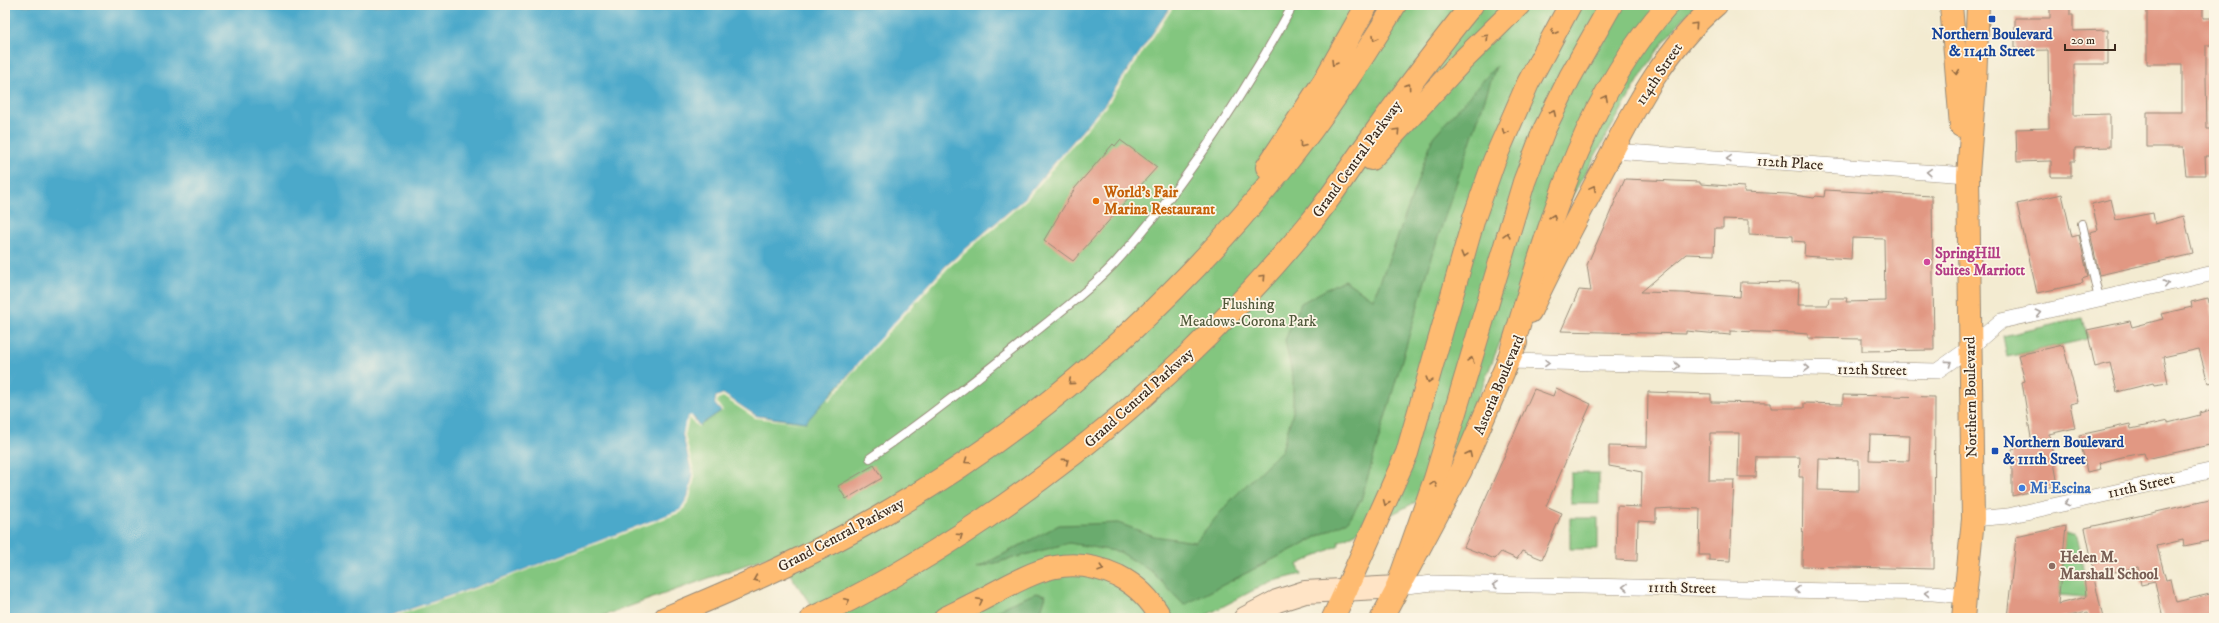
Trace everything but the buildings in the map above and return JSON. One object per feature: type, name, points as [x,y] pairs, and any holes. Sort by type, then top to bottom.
[{"type":"main road","name":"Grand Central Parkway","points":[[1100,357],[1181,275],[1239,205],[1304,112],[1367,5]]},
{"type":"main road","name":"Grand Central Parkway","points":[[665,618],[796,561],[897,506],[955,469],[1029,416],[1100,357],[1184,278],[1266,189],[1332,105],[1395,5]]},
{"type":"main road","name":"Grand Central Parkway","points":[[812,618],[876,586],[930,555],[1006,504],[1082,449],[1131,408],[1202,341],[1268,272],[1312,220],[1412,81],[1472,5]]},
{"type":"main road","points":[[1312,220],[1467,57],[1519,5]]},
{"type":"main road","points":[[1333,618],[1407,453],[1486,184],[1515,110],[1540,59],[1570,5]]},
{"type":"main road","points":[[1397,587],[1435,479],[1524,182],[1544,130],[1570,77],[1611,5]]},
{"type":"main road","points":[[1508,361],[1547,233],[1571,168],[1621,69],[1635,47],[1668,5]]},
{"type":"main road","name":"114th Street","points":[[1612,151],[1636,106],[1658,71],[1686,35],[1716,5]]},
{"type":"main road","name":"Northern Boulevard","points":[[1952,5],[1961,123],[1968,175]]},
{"type":"main road","name":"Northern Boulevard","points":[[1963,618],[1973,519],[1968,175],[1975,83],[1978,5]]},
{"type":"main road","name":"Astoria Boulevard","points":[[1382,618],[1397,587],[1461,470],[1508,361],[1554,261],[1612,151]]},
{"type":"main road","points":[[945,618],[1034,572],[1067,564],[1097,568],[1123,579],[1148,598],[1161,618]]},
{"type":"street","name":"112th Place","points":[[1612,151],[1968,175]]},
{"type":"street","name":"112th Street","points":[[1508,361],[1937,371],[1971,347],[2001,321],[2214,273]]},
{"type":"street","name":"111th Street","points":[[1973,519],[2008,516],[2214,470]]},
{"type":"street","name":"111th Street","points":[[1397,587],[1433,583],[1933,593],[1966,596]]},
{"type":"street","points":[[1254,616],[1285,598],[1305,592],[1397,587]]},
{"type":"lane","points":[[870,458],[929,417],[1080,296],[1114,264],[1180,182],[1240,97],[1293,5]]},
{"type":"lane","points":[[2082,224],[2099,299]]},
{"type":"green space","name":"Flushing Meadows-Corona Park","points":[[1092,5],[1695,5],[1664,41],[1641,76],[1528,273],[1441,489],[1338,542],[1339,545],[1297,565],[1302,574],[1269,582],[1201,618],[820,618],[776,554],[597,618],[5,618],[5,130]]},
{"type":"green space","points":[[1496,66],[1437,240],[1361,500],[1348,521],[1184,605],[1152,572],[1120,552],[1069,543],[977,568],[1059,525],[1118,523],[1154,536],[1195,542],[1231,500],[1282,450],[1293,412],[1293,379],[1285,340],[1301,303],[1344,280],[1373,299],[1397,239],[1433,137]]},
{"type":"green space","points":[[2083,318],[2088,339],[2007,357],[2003,336]]},
{"type":"green space","points":[[1571,473],[1599,473],[1599,504],[1571,504]]},
{"type":"green space","points":[[1570,518],[1598,518],[1598,549],[1570,549]]},
{"type":"green space","points":[[2065,534],[2075,534],[2091,595],[2084,597],[2059,595]]},
{"type":"green space","points":[[1036,593],[1046,595],[1041,611],[1031,618],[983,618],[1012,603]]},
{"type":"water","points":[[5,5],[1172,5],[1105,104],[1025,198],[946,266],[806,422],[756,416],[723,394],[716,397],[715,404],[721,411],[699,426],[694,418],[688,417],[683,435],[693,476],[688,497],[681,510],[495,581],[384,618],[5,618]]},
{"type":"pier","points":[[1172,5],[1174,6],[1107,105],[1027,199],[948,268],[874,348],[829,401],[828,400],[872,347],[946,266],[1025,198],[1105,104]]},
{"type":"pier","points":[[723,394],[756,416],[807,424],[755,418],[723,397],[718,399],[717,403],[723,411],[721,411],[715,404],[716,397]]},
{"type":"pier","points":[[691,415],[699,426],[698,427],[689,418],[685,435],[695,476],[690,498],[682,512],[496,582],[390,618],[384,618],[495,581],[680,510],[688,497],[693,476],[683,435],[685,423]]},
{"type":"place","name":"Northern Boulevard & 114th Street","points":[[1992,19]]},
{"type":"place","name":"World's Fair Marina Restaurant","points":[[1096,201]]},
{"type":"place","name":"SpringHill Suites Marriott","points":[[1927,262]]},
{"type":"place","name":"Northern Boulevard & 111th Street","points":[[1995,451]]},
{"type":"place","name":"Mi Escina","points":[[2022,488]]},
{"type":"place","name":"Helen M. Marshall School","points":[[2052,566]]}]
